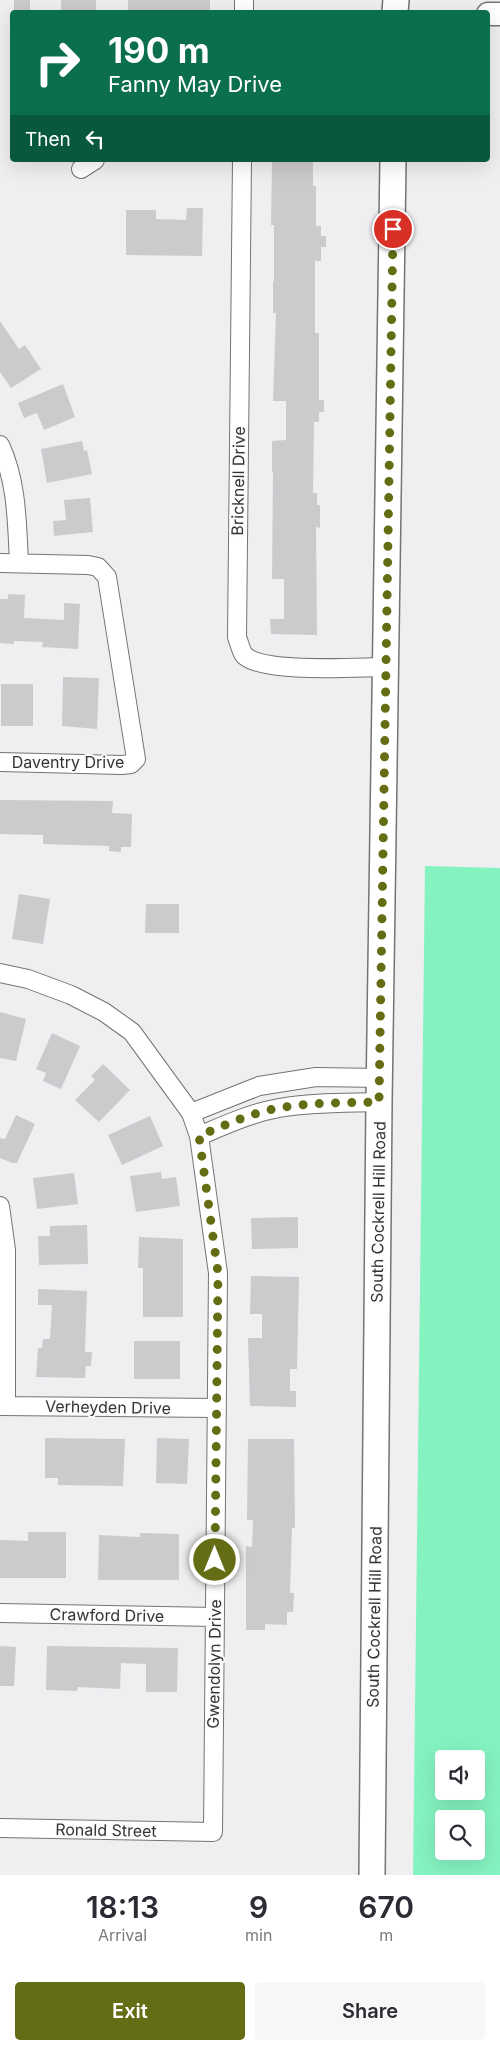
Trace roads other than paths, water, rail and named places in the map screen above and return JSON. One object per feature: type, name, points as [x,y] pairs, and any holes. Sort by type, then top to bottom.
[{"type":"main road","name":"South Cockrell Hill Road","points":[[372,1875],[380,1090],[393,162]]},
{"type":"street","name":"Bricknell Drive","points":[[242,162],[236,637],[244,655],[258,664],[282,667],[386,667]]},
{"type":"street","points":[[0,445],[8,461],[17,512],[19,563],[0,563]]},
{"type":"street","name":"Daventry Drive","points":[[0,762],[122,765],[130,764],[136,759],[107,577],[98,567],[88,565],[19,563]]},
{"type":"street","name":"Gwendolyn Drive","points":[[0,973],[28,979],[71,994],[104,1012],[132,1032],[191,1113],[199,1136],[218,1273],[213,1832]]},
{"type":"street","points":[[191,1113],[259,1086],[316,1077],[380,1090]]},
{"type":"street","points":[[199,1136],[238,1120],[279,1108],[318,1104],[380,1090]]},
{"type":"street","points":[[0,1206],[6,1250],[3,1406]]},
{"type":"street","name":"Verheyden Drive","points":[[3,1406],[216,1408]]},
{"type":"street","name":"Crawford Drive","points":[[0,1613],[215,1617]]},
{"type":"street","name":"Ronald Street","points":[[0,1828],[213,1832]]}]
